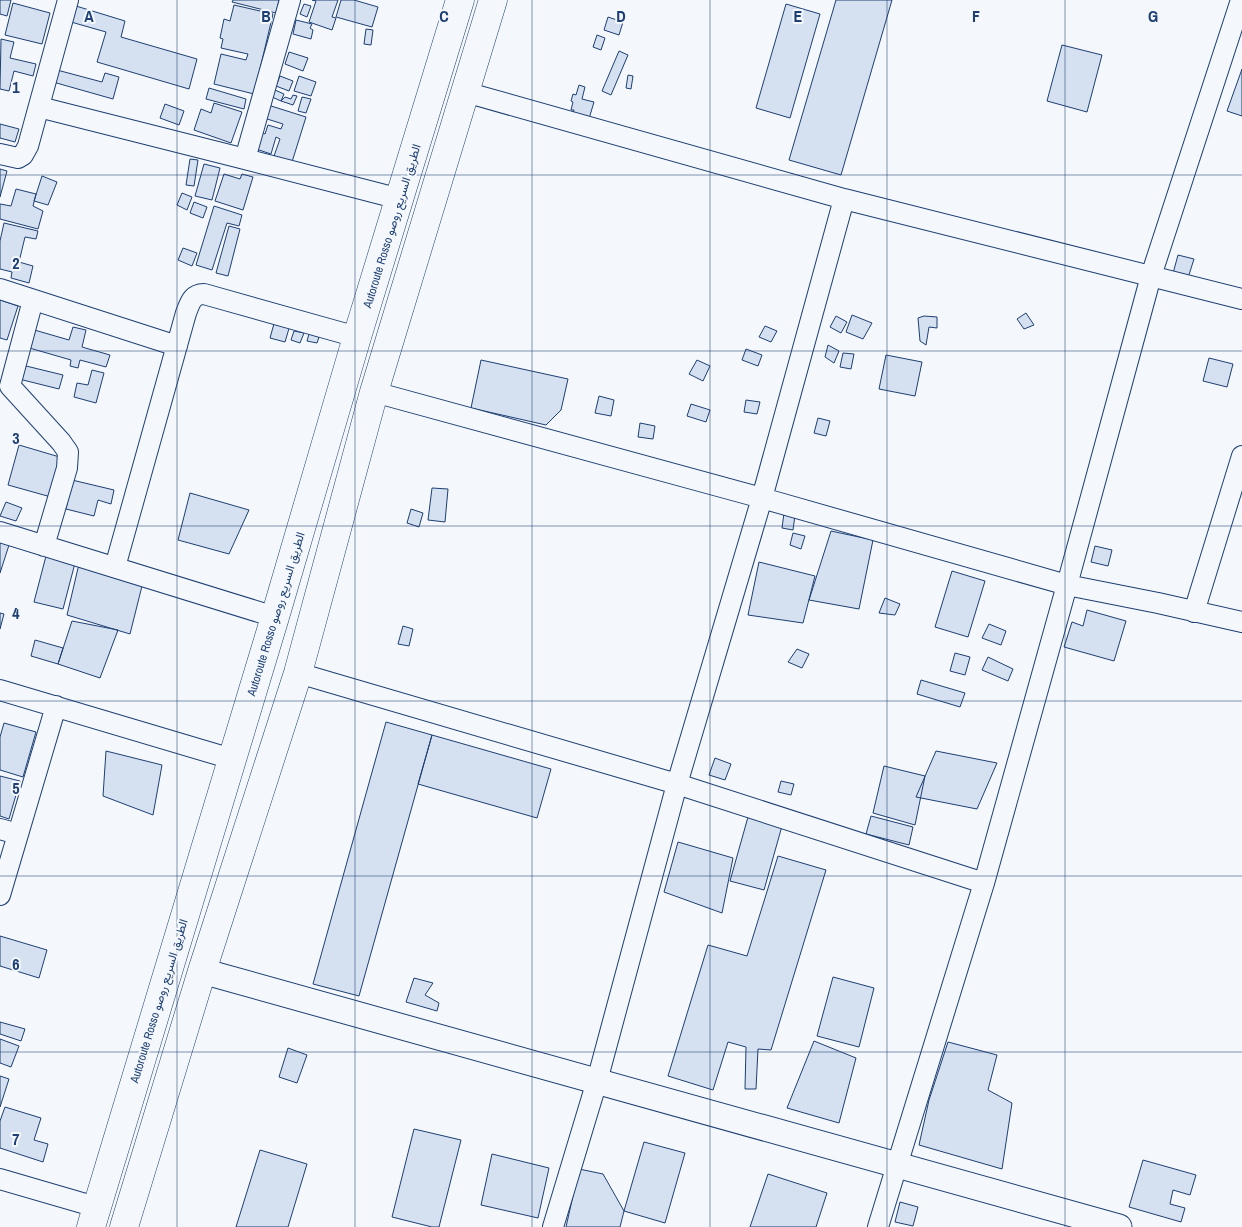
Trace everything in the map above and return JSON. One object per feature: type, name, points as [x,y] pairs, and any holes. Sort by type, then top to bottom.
[{"type":"highway","name":"Autoroute Rosso الطريق السريع روصو","points":[[93,1217],[460,0]]},
{"type":"highway","points":[[124,1227],[202,971],[298,673],[374,392],[493,0]]},
{"type":"street","points":[[0,154],[18,158],[23,155],[28,146],[68,0]]},
{"type":"street","points":[[245,159],[290,0]]},
{"type":"street","points":[[878,1227],[984,883],[1151,276],[1241,0]]},
{"type":"street","points":[[464,92],[844,199],[1242,299]]},
{"type":"street","points":[[39,107],[400,199]]},
{"type":"street","points":[[553,1227],[597,1081],[677,784],[762,498],[844,199]]},
{"type":"street","points":[[0,289],[177,346]]},
{"type":"street","points":[[115,567],[186,313],[193,298],[198,294],[204,294],[357,337]]},
{"type":"street","points":[[33,300],[10,386],[68,452],[67,468],[44,546]]},
{"type":"street","points":[[374,392],[762,498],[1067,585],[1242,622]]},
{"type":"street","points":[[1194,612],[1242,456]]},
{"type":"street","points":[[0,532],[275,617]]},
{"type":"street","points":[[298,673],[677,784],[984,883]]},
{"type":"street","points":[[0,690],[232,759]]},
{"type":"street","points":[[0,893],[9,832],[56,706]]},
{"type":"street","points":[[202,971],[1119,1227]]},
{"type":"street","points":[[0,1179],[93,1217]]},
{"type":"building","points":[[0,0],[11,0],[7,16],[0,14]]},
{"type":"building","points":[[233,0],[279,0],[276,13],[232,2]]},
{"type":"building","points":[[312,0],[338,0],[332,17],[336,18],[332,30],[309,22],[316,1]]},
{"type":"building","points":[[341,0],[354,0],[378,7],[372,27],[336,17]]},
{"type":"building","points":[[836,0],[892,0],[841,175],[789,160]]},
{"type":"building","points":[[13,3],[50,13],[42,44],[5,35]]},
{"type":"building","points":[[304,4],[311,6],[307,17],[300,14]]},
{"type":"building","points":[[786,4],[820,14],[790,118],[756,108]]},
{"type":"building","points":[[234,5],[273,14],[254,94],[214,84],[221,54],[246,60],[248,54],[221,48],[223,39],[220,38],[224,19],[230,21]]},
{"type":"building","points":[[76,6],[125,21],[121,37],[197,59],[189,89],[97,62],[106,32],[71,22]]},
{"type":"building","points":[[608,17],[623,22],[619,35],[604,30]]},
{"type":"building","points":[[296,20],[312,24],[310,28],[313,30],[311,39],[293,34]]},
{"type":"building","points":[[366,29],[373,30],[371,45],[364,44]]},
{"type":"building","points":[[597,35],[605,38],[601,50],[593,47]]},
{"type":"building","points":[[1,39],[14,42],[10,58],[36,64],[33,76],[14,71],[9,91],[0,89]]},
{"type":"building","points":[[1062,45],[1102,55],[1087,112],[1047,101]]},
{"type":"building","points":[[619,51],[628,55],[611,95],[602,91]]},
{"type":"building","points":[[289,52],[308,58],[303,71],[285,64]]},
{"type":"building","points":[[1242,69],[1242,116],[1227,111]]},
{"type":"building","points":[[57,70],[102,82],[105,73],[119,77],[113,99],[53,82]]},
{"type":"building","points":[[628,75],[633,76],[631,89],[626,88]]},
{"type":"building","points":[[280,76],[293,81],[289,91],[276,86]]},
{"type":"building","points":[[299,76],[316,82],[311,96],[294,91]]},
{"type":"building","points":[[579,85],[585,87],[582,99],[594,102],[588,122],[572,117],[574,110],[571,110],[573,102],[571,101],[573,94],[576,95]]},
{"type":"building","points":[[209,88],[246,99],[244,109],[206,99]]},
{"type":"building","points":[[275,90],[284,94],[281,101],[272,97]]},
{"type":"building","points":[[293,95],[297,96],[293,105],[281,101],[285,97],[291,99]]},
{"type":"building","points":[[302,97],[311,99],[306,113],[298,111]]},
{"type":"building","points":[[214,103],[242,112],[231,143],[194,130],[201,109],[211,113]]},
{"type":"building","points":[[165,104],[184,111],[179,125],[160,118]]},
{"type":"building","points":[[268,105],[306,117],[292,162],[274,156],[280,139],[276,137],[271,154],[256,149],[261,132],[265,134],[268,125],[281,129],[283,124],[264,118]]},
{"type":"building","points":[[0,124],[19,129],[15,142],[0,138]]},
{"type":"building","points":[[190,159],[198,160],[194,186],[186,185]]},
{"type":"building","points":[[204,164],[220,168],[212,200],[195,196]]},
{"type":"building","points":[[0,169],[7,171],[0,197]]},
{"type":"building","points":[[224,174],[240,179],[242,174],[253,177],[243,210],[215,201]]},
{"type":"building","points":[[42,176],[57,182],[48,205],[34,201]]},
{"type":"building","points":[[16,189],[36,194],[33,206],[43,211],[38,229],[0,219],[0,204],[11,206]]},
{"type":"building","points":[[182,193],[192,197],[187,210],[177,205]]},
{"type":"building","points":[[194,202],[207,207],[203,218],[190,213]]},
{"type":"building","points":[[214,206],[242,215],[239,226],[227,223],[212,270],[196,265]]},
{"type":"building","points":[[4,223],[38,231],[36,239],[25,237],[19,262],[33,266],[29,283],[11,278],[12,272],[0,269],[0,241]]},
{"type":"building","points":[[229,226],[240,229],[228,276],[216,273]]},
{"type":"building","points":[[183,248],[197,253],[192,266],[178,260]]},
{"type":"building","points":[[1178,255],[1194,259],[1187,281],[1172,277]]},
{"type":"building","points":[[0,300],[18,306],[7,340],[0,338]]},
{"type":"building","points":[[1026,313],[1034,325],[1024,329],[1017,319]]},
{"type":"building","points":[[852,315],[872,323],[863,339],[846,332]]},
{"type":"building","points":[[836,316],[847,322],[841,333],[830,327]]},
{"type":"building","points":[[924,316],[937,317],[937,328],[929,327],[926,345],[920,341],[918,318]]},
{"type":"building","points":[[275,320],[290,325],[285,342],[270,338]]},
{"type":"building","points":[[765,326],[777,331],[771,342],[759,337]]},
{"type":"building","points":[[73,327],[86,330],[82,347],[110,355],[106,367],[80,360],[78,368],[70,366],[71,360],[26,347],[31,329],[69,340]]},
{"type":"building","points":[[294,331],[304,333],[300,343],[291,340]]},
{"type":"building","points":[[309,334],[319,337],[317,343],[307,341]]},
{"type":"building","points":[[828,345],[839,351],[834,363],[825,357]]},
{"type":"building","points":[[746,349],[762,355],[758,366],[742,360]]},
{"type":"building","points":[[843,353],[854,354],[851,369],[840,367]]},
{"type":"building","points":[[886,355],[922,362],[915,396],[879,389]]},
{"type":"building","points":[[1209,358],[1233,364],[1227,387],[1203,381]]},
{"type":"building","points":[[481,360],[568,379],[561,410],[546,425],[471,408]]},
{"type":"building","points":[[697,360],[710,366],[703,381],[689,374]]},
{"type":"building","points":[[22,365],[63,375],[59,389],[19,379]]},
{"type":"building","points":[[92,370],[104,373],[96,403],[74,397],[77,383],[88,385]]},
{"type":"building","points":[[599,396],[614,400],[611,416],[595,413]]},
{"type":"building","points":[[746,400],[760,402],[757,414],[744,412]]},
{"type":"building","points":[[691,404],[710,410],[706,422],[687,416]]},
{"type":"building","points":[[818,418],[830,421],[826,436],[814,433]]},
{"type":"building","points":[[640,423],[655,426],[653,439],[638,437]]},
{"type":"building","points":[[19,445],[63,458],[51,497],[8,485]]},
{"type":"building","points":[[72,480],[114,490],[111,504],[98,500],[94,516],[66,509]]},
{"type":"building","points":[[432,488],[448,489],[445,522],[428,520]]},
{"type":"building","points":[[190,493],[249,510],[229,554],[178,540]]},
{"type":"building","points":[[6,502],[22,508],[16,521],[0,516]]},
{"type":"building","points":[[411,509],[423,513],[419,527],[407,523]]},
{"type":"building","points":[[784,513],[795,515],[793,530],[782,528]]},
{"type":"building","points":[[831,531],[873,540],[859,609],[809,600]]},
{"type":"building","points":[[793,533],[805,536],[801,549],[790,545]]},
{"type":"building","points":[[0,539],[10,542],[0,573]]},
{"type":"building","points":[[1095,546],[1112,550],[1108,566],[1091,562]]},
{"type":"building","points":[[46,556],[75,563],[63,609],[34,602]]},
{"type":"building","points":[[759,562],[815,576],[803,623],[748,615]]},
{"type":"building","points":[[79,564],[143,582],[130,634],[67,615]]},
{"type":"building","points":[[952,571],[985,581],[968,637],[935,627]]},
{"type":"building","points":[[885,598],[900,604],[895,615],[879,613]]},
{"type":"building","points":[[1087,610],[1126,621],[1114,661],[1064,647],[1072,622],[1083,626]]},
{"type":"building","points":[[0,613],[4,614],[0,629]]},
{"type":"building","points":[[72,621],[118,630],[100,678],[58,664]]},
{"type":"building","points":[[989,624],[1006,631],[1001,645],[982,638]]},
{"type":"building","points":[[403,626],[413,629],[409,646],[398,644]]},
{"type":"building","points":[[35,640],[63,648],[58,664],[31,656]]},
{"type":"building","points":[[797,649],[809,654],[802,668],[788,662]]},
{"type":"building","points":[[955,653],[970,657],[965,675],[950,671]]},
{"type":"building","points":[[988,657],[1013,669],[1008,681],[982,670]]},
{"type":"building","points":[[921,680],[965,693],[960,707],[917,694]]},
{"type":"building","points":[[386,722],[432,735],[359,996],[313,984]]},
{"type":"building","points":[[4,723],[36,732],[23,777],[0,770],[0,737]]},
{"type":"building","points":[[432,735],[551,769],[537,818],[418,784]]},
{"type":"building","points":[[106,751],[162,765],[153,815],[103,796]]},
{"type":"building","points":[[936,751],[997,763],[977,809],[916,797]]},
{"type":"building","points":[[715,758],[731,764],[725,780],[709,775]]},
{"type":"building","points":[[884,766],[925,776],[915,825],[873,813]]},
{"type":"building","points":[[0,776],[20,781],[9,819],[0,816]]},
{"type":"building","points":[[781,781],[794,784],[791,795],[778,792]]},
{"type":"building","points":[[871,816],[913,827],[909,845],[866,834]]},
{"type":"building","points":[[748,817],[782,826],[764,890],[730,881]]},
{"type":"building","points":[[678,842],[733,858],[722,913],[664,892]]},
{"type":"building","points":[[778,856],[826,870],[771,1050],[758,1049],[756,1089],[745,1089],[746,1047],[728,1042],[713,1090],[668,1076],[708,945],[747,956]]},
{"type":"building","points":[[0,936],[47,950],[39,978],[0,966]]},
{"type":"building","points":[[833,977],[874,988],[859,1047],[817,1036]]},
{"type":"building","points":[[414,978],[433,983],[425,995],[439,1003],[437,1011],[406,1002]]},
{"type":"building","points":[[0,1022],[25,1029],[21,1041],[0,1034]]},
{"type":"building","points":[[0,1039],[19,1046],[11,1067],[0,1063]]},
{"type":"building","points":[[814,1041],[856,1058],[839,1123],[787,1108]]},
{"type":"building","points":[[948,1042],[997,1055],[988,1090],[1012,1103],[1002,1169],[919,1145],[929,1100]]},
{"type":"building","points":[[288,1048],[307,1055],[297,1083],[279,1077]]},
{"type":"building","points":[[0,1076],[9,1079],[0,1107]]},
{"type":"building","points":[[5,1107],[41,1118],[34,1140],[48,1144],[43,1162],[0,1148],[0,1121]]},
{"type":"building","points":[[414,1129],[461,1140],[439,1227],[392,1217]]},
{"type":"building","points":[[644,1142],[685,1153],[665,1223],[624,1211]]},
{"type":"building","points":[[260,1150],[307,1164],[288,1227],[236,1227]]},
{"type":"building","points":[[492,1154],[549,1168],[538,1218],[481,1205]]},
{"type":"building","points":[[1143,1160],[1196,1175],[1190,1195],[1173,1190],[1170,1204],[1185,1208],[1181,1222],[1129,1207]]},
{"type":"building","points":[[579,1169],[603,1174],[624,1211],[620,1227],[566,1227]]},
{"type":"building","points":[[768,1174],[827,1193],[816,1227],[750,1227]]},
{"type":"building","points":[[900,1202],[918,1207],[913,1226],[895,1222]]}]
